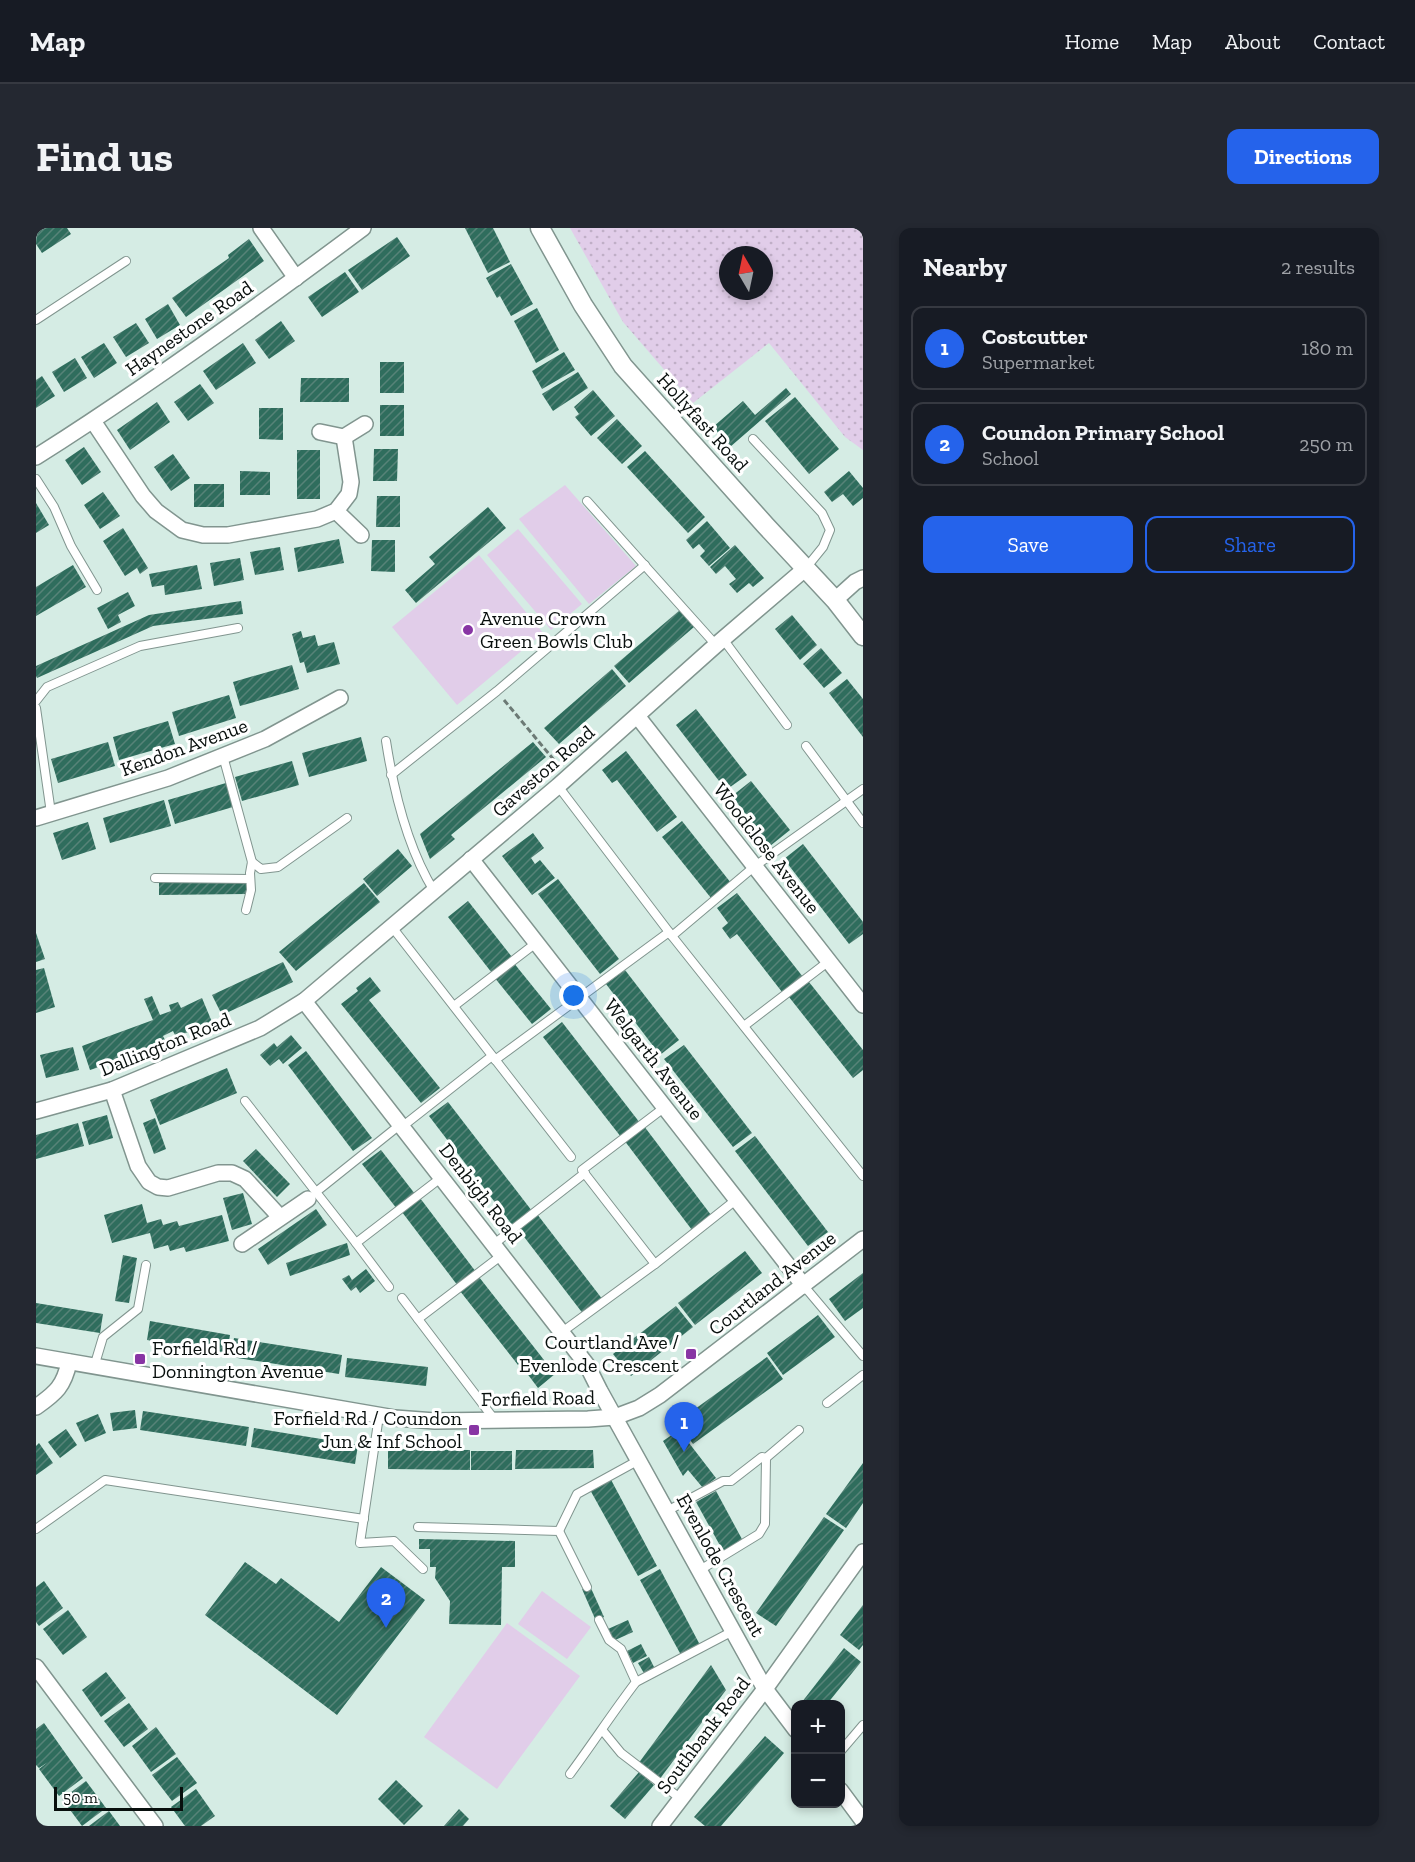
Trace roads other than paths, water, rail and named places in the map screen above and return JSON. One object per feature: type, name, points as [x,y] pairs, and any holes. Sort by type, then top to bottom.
[{"type":"street","points":[[261,228],[296,278]]},
{"type":"street","name":"Haynestone Road","points":[[36,458],[93,421],[363,228]]},
{"type":"street","name":"Hollyfast Road","points":[[540,228],[583,305],[623,366],[835,600],[863,636]]},
{"type":"street","points":[[93,421],[151,506],[173,525],[193,534],[228,535],[317,519],[336,511],[349,494],[351,482],[344,437]]},
{"type":"street","points":[[320,432],[344,437],[365,424]]},
{"type":"street","points":[[336,511],[361,536]]},
{"type":"street","name":"Gaveston Road","points":[[304,1001],[638,717],[719,642],[806,568]]},
{"type":"street","points":[[835,600],[863,578]]},
{"type":"street","name":"Kendon Avenue","points":[[36,818],[168,778],[265,739],[340,698]]},
{"type":"street","name":"Woodclose Avenue","points":[[638,717],[863,1005]]},
{"type":"street","name":"Welgarth Avenue","points":[[471,859],[804,1286]]},
{"type":"street","name":"Dallington Road","points":[[36,1111],[112,1089],[260,1028],[304,1001]]},
{"type":"street","name":"Denbigh Road","points":[[304,1001],[587,1365],[615,1417]]},
{"type":"street","points":[[112,1089],[138,1166],[149,1182],[168,1188],[218,1173],[232,1173],[245,1179],[280,1217]]},
{"type":"street","points":[[242,1244],[312,1196]]},
{"type":"street","name":"Courtland Avenue","points":[[615,1417],[639,1408],[660,1395],[863,1239]]},
{"type":"street","name":"Forfield Road","points":[[36,1356],[379,1416],[435,1421],[615,1417]]},
{"type":"street","points":[[36,1407],[55,1393],[66,1378],[69,1362]]},
{"type":"street","name":"Evenlode Crescent","points":[[615,1417],[765,1689],[791,1725]]},
{"type":"street","name":"Southbank Road","points":[[660,1826],[765,1689],[863,1552]]},
{"type":"street","points":[[36,1667],[155,1826]]},
{"type":"street","points":[[845,1798],[863,1821]]},
{"type":"lane","points":[[36,320],[126,261]]},
{"type":"lane","points":[[753,439],[822,513],[830,530],[823,547],[806,568]]},
{"type":"lane","points":[[36,479],[54,507],[71,546],[97,590]]},
{"type":"lane","points":[[587,501],[645,566],[719,642],[787,725]]},
{"type":"lane","points":[[391,775],[497,691],[645,566]]},
{"type":"lane","points":[[36,701],[47,687],[140,646],[238,628]]},
{"type":"lane","points":[[36,708],[51,813]]},
{"type":"lane","points":[[386,741],[391,775],[412,846],[423,874],[434,891]]},
{"type":"lane","points":[[806,746],[863,823]]},
{"type":"lane","points":[[223,756],[252,862],[251,890],[246,910]]},
{"type":"lane","points":[[563,781],[671,934],[863,1176]]},
{"type":"lane","points":[[312,1196],[402,1125],[579,997],[671,934],[755,866],[863,789]]},
{"type":"lane","points":[[252,862],[261,868],[278,867],[347,818]]},
{"type":"lane","points":[[155,878],[250,879]]},
{"type":"lane","points":[[392,927],[572,1157]]},
{"type":"lane","points":[[454,1006],[536,943]]},
{"type":"lane","points":[[744,1026],[828,961]]},
{"type":"lane","points":[[245,1101],[312,1196],[356,1243],[389,1287]]},
{"type":"lane","points":[[655,1264],[582,1170],[665,1107]]},
{"type":"lane","points":[[418,1319],[585,1173]]},
{"type":"lane","points":[[356,1243],[442,1177]]},
{"type":"lane","points":[[562,1332],[655,1264],[737,1199]]},
{"type":"lane","points":[[94,1366],[103,1337],[138,1309],[146,1265]]},
{"type":"lane","points":[[804,1286],[863,1356]]},
{"type":"lane","points":[[402,1298],[494,1420]]},
{"type":"lane","points":[[827,1403],[863,1375]]},
{"type":"lane","points":[[379,1416],[360,1543],[394,1541],[423,1569]]},
{"type":"lane","points":[[667,1511],[723,1481],[731,1481],[762,1457],[766,1458],[799,1430]]},
{"type":"lane","points":[[700,1570],[759,1534],[765,1524],[766,1458]]},
{"type":"lane","points":[[559,1531],[577,1494],[639,1460]]},
{"type":"lane","points":[[36,1529],[105,1480],[364,1519]]},
{"type":"lane","points":[[418,1527],[559,1531]]},
{"type":"lane","points":[[559,1531],[587,1587]]},
{"type":"lane","points":[[599,1620],[609,1640],[621,1649],[636,1682]]},
{"type":"lane","points":[[570,1774],[636,1682],[733,1631]]},
{"type":"lane","points":[[845,1746],[863,1725]]},
{"type":"lane","points":[[603,1731],[621,1754],[681,1799]]},
{"type":"place","name":"Avenue Crown Green Bowls Club","points":[[468,630]]},
{"type":"place","name":"Courtland Ave / Evenlode Crescent","points":[[691,1354]]},
{"type":"place","name":"Forfield Rd / Donnington Avenue","points":[[140,1359]]},
{"type":"place","name":"Forfield Rd / Coundon Jun & Inf School","points":[[474,1430]]},
{"type":"place","name":"Costcutter","points":[[684,1452]]},
{"type":"place","name":"Coundon Primary School","points":[[386,1628]]}]
